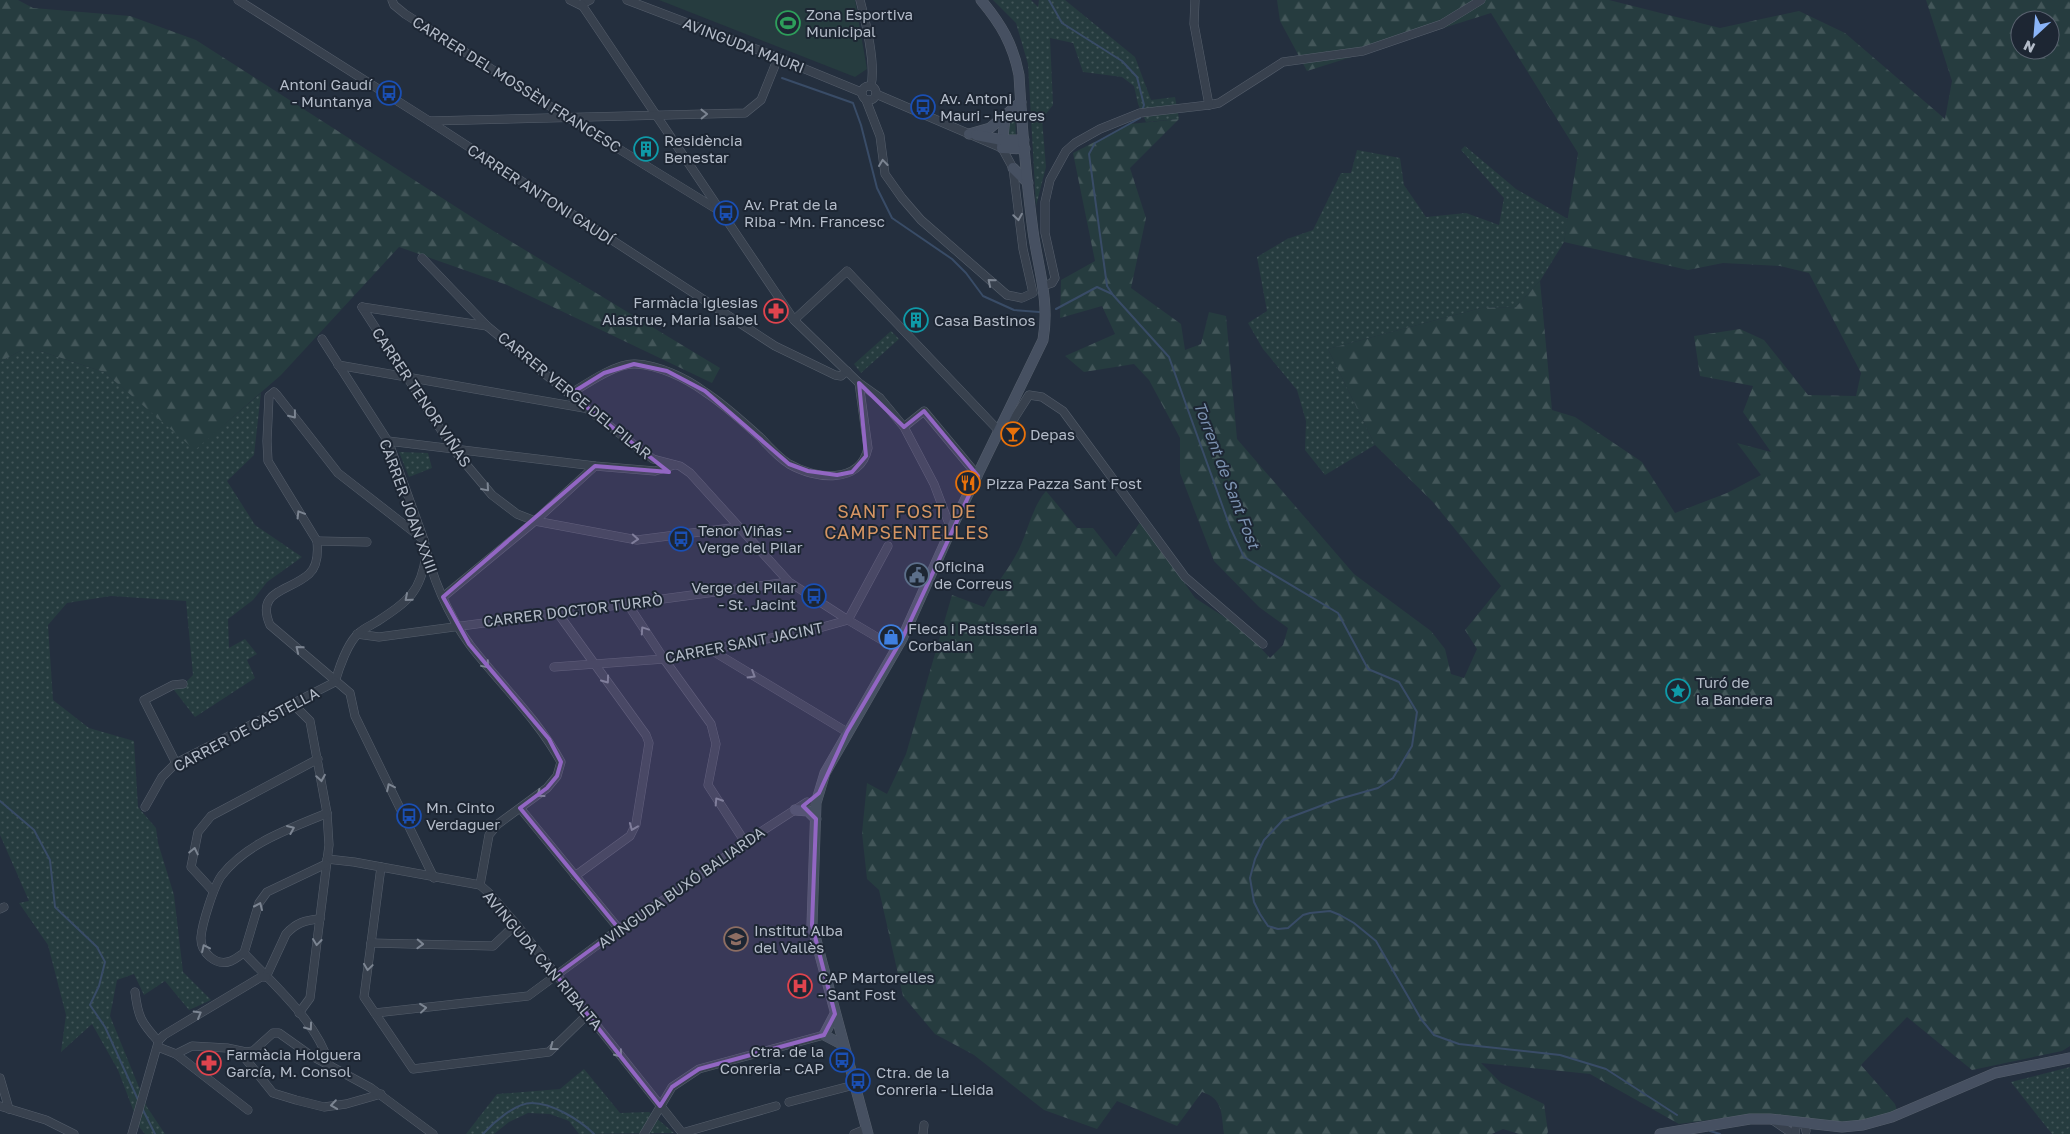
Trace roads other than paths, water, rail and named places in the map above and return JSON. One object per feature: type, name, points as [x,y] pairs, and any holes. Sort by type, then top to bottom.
[{"type":"street","name":"CARRER ANTONI GAUDÍ","points":[[238,0],[429,121],[775,346],[835,375],[840,376],[847,372]]},
{"type":"street","name":"CARRER DEL MOSSÈN FRANCESC","points":[[392,0],[398,9],[566,117],[722,212]]},
{"type":"street","points":[[570,0],[575,4],[582,5],[590,0]]},
{"type":"street","name":"AVINGUDA MAURI","points":[[627,0],[861,92]]},
{"type":"street","points":[[860,0],[872,68],[873,78],[871,86]]},
{"type":"street","points":[[854,1134],[868,1133],[812,925],[816,819],[819,793],[825,774],[847,732],[897,649],[954,524],[1043,340],[1047,321],[1033,232],[1019,75],[1007,36],[981,0]]},
{"type":"street","points":[[1195,0],[1194,24],[1209,105]]},
{"type":"street","points":[[1043,286],[1052,283],[1055,278],[1047,248],[1044,219],[1048,186],[1056,166],[1066,151],[1075,143],[1108,125],[1143,112],[1220,103],[1283,62],[1363,51],[1442,24],[1482,0]]},
{"type":"street","points":[[582,5],[794,320],[847,372],[888,407],[904,427],[934,484],[948,521],[954,524]]},
{"type":"street","points":[[429,121],[745,113],[761,100],[778,58]]},
{"type":"street","points":[[871,86],[864,87],[861,92],[862,97],[866,100],[880,136],[885,174],[902,198],[921,220],[1000,290],[1007,295],[1022,298],[1033,293],[1023,249],[1013,168],[1002,144],[1005,117]]},
{"type":"street","points":[[871,86],[875,89],[876,94],[969,134],[1002,144],[1024,145]]},
{"type":"street","points":[[866,100],[873,99],[876,94]]},
{"type":"street","points":[[969,134],[990,128],[1021,102]]},
{"type":"street","points":[[1013,168],[1028,183]]},
{"type":"street","name":"CARRER VERGE DEL PILAR","points":[[422,258],[488,326],[586,408],[652,459],[674,464],[690,473],[789,582],[897,649]]},
{"type":"street","points":[[794,320],[847,271],[1001,428],[1008,428],[1029,395],[1042,397],[1063,411],[1185,577],[1263,644]]},
{"type":"street","name":"CARRER TENOR VIÑAS","points":[[488,326],[362,307],[454,450],[492,494],[516,514],[535,521],[637,540],[739,526]]},
{"type":"street","name":"CARRER JOAN XXIII","points":[[322,339],[388,441],[443,597],[458,626],[469,644],[549,740],[561,762],[558,776],[547,788],[498,824],[489,835],[480,885]]},
{"type":"street","points":[[570,394],[604,373],[634,364],[667,371],[705,392],[789,464],[808,471],[837,475],[852,472],[858,467],[866,456],[868,448],[860,383]]},
{"type":"street","points":[[338,365],[586,408]]},
{"type":"street","points":[[424,540],[338,472],[274,392],[269,396],[266,441],[268,461],[317,541],[318,554],[310,573],[270,598],[266,605],[265,614],[270,626],[350,693],[356,716],[434,878]]},
{"type":"street","points":[[904,427],[924,411],[978,476]]},
{"type":"street","points":[[388,441],[595,466],[655,471],[674,464]]},
{"type":"street","points":[[443,597],[535,521],[595,466]]},
{"type":"street","points":[[317,541],[367,542]]},
{"type":"street","points":[[848,620],[888,546]]},
{"type":"street","points":[[335,682],[340,665],[357,634],[413,594],[424,575],[427,554]]},
{"type":"street","name":"CARRER DOCTOR TURRÒ","points":[[357,634],[379,637],[789,582]]},
{"type":"street","points":[[627,603],[664,659],[711,724],[716,744],[708,785],[745,842]]},
{"type":"street","points":[[557,612],[646,735],[649,743],[636,824],[630,836],[575,876]]},
{"type":"street","name":"CARRER SANT JACINT","points":[[554,667],[664,659],[812,630],[848,620]]},
{"type":"street","points":[[710,650],[847,732]]},
{"type":"street","name":"CARRER DE CASTELLA","points":[[145,807],[162,777],[176,763],[335,682]]},
{"type":"street","points":[[176,763],[144,700],[173,684],[183,684]]},
{"type":"street","points":[[292,703],[310,721],[327,814],[329,845],[310,998],[299,1013]]},
{"type":"street","points":[[213,891],[191,867],[198,832],[211,816],[318,759]]},
{"type":"street","points":[[807,802],[819,793]]},
{"type":"street","name":"AVINGUDA BUXÓ BALIARDA","points":[[375,1013],[528,996],[619,929],[688,884],[745,842],[807,802]]},
{"type":"street","points":[[520,808],[619,929]]},
{"type":"street","points":[[795,810],[808,811],[816,819]]},
{"type":"street","points":[[327,814],[268,838],[241,855],[221,876],[213,891],[201,938],[206,953],[213,960],[224,963],[232,961],[244,953],[259,903],[267,892],[327,862]]},
{"type":"street","name":"AVINGUDA CAN RIBALTA","points":[[327,862],[381,867],[480,885],[489,892],[516,924],[682,1134]]},
{"type":"street","points":[[381,867],[364,997],[413,1069],[549,1052],[588,1014]]},
{"type":"street","points":[[266,976],[286,934],[291,928],[297,923],[320,919]]},
{"type":"street","points":[[371,943],[494,946],[516,924]]},
{"type":"street","points":[[244,953],[299,1013],[325,1048],[330,1064]]},
{"type":"street","points":[[132,1134],[158,1044],[164,1034],[261,977],[266,976]]},
{"type":"street","points":[[135,992],[137,1013],[158,1044],[176,1054],[248,1110]]},
{"type":"street","points":[[824,1035],[835,1014]]},
{"type":"street","points":[[176,1054],[192,1046],[226,1048],[240,1052],[253,1051],[273,1033],[279,1033],[310,1055],[330,1064],[381,1094],[433,1134]]},
{"type":"street","points":[[644,1134],[672,1086],[699,1069],[824,1035],[843,1045]]},
{"type":"street","points":[[240,1052],[272,1093],[324,1107],[346,1104],[381,1094]]},
{"type":"street","points":[[1660,1134],[1750,1119],[1770,1119],[1804,1129],[1815,1124],[1852,1127],[1875,1123],[1988,1076],[2070,1058]]},
{"type":"street","points":[[0,1078],[9,1109]]},
{"type":"street","points":[[790,1102],[854,1085]]},
{"type":"street","points":[[0,1106],[46,1120],[74,1134]]},
{"type":"street","points":[[682,1134],[776,1106]]},
{"type":"street","points":[[1770,1119],[1794,1134],[1796,1126],[1804,1129]]},
{"type":"street","points":[[922,1134],[924,1125]]},
{"type":"waterway","name":"Torrent de Sant Fost","points":[[1049,0],[1062,23],[1122,61],[1137,77],[1144,105],[1142,111]]},
{"type":"waterway","points":[[782,78],[853,103],[861,125],[877,188],[892,218],[952,259],[966,273],[983,296],[1014,310],[1039,312]]},
{"type":"waterway","name":"Torrent de Sant Fost","points":[[1140,116],[1140,118],[1095,143],[1089,154],[1107,286],[1169,357],[1230,527],[1244,557],[1338,613],[1368,669],[1399,682],[1417,712],[1412,746],[1393,778],[1378,788],[1339,799],[1283,820],[1264,840],[1255,859],[1250,878],[1254,902],[1260,914],[1268,926],[1278,929],[1288,928],[1303,915],[1310,913],[1330,911],[1340,915],[1354,923],[1376,941],[1421,1019],[1434,1035],[1459,1044],[1560,1055],[1606,1069],[1677,1115]]},
{"type":"waterway","points":[[1056,309],[1097,287],[1112,294]]},
{"type":"waterway","points":[[0,801],[34,830],[50,860],[55,907],[97,947],[105,962],[99,986],[90,1005],[105,1027],[139,1102]]},
{"type":"waterway","points":[[483,1134],[498,1119],[512,1110],[532,1103],[557,1109],[581,1123],[594,1134]]},
{"type":"waterway","points":[[142,1108],[155,1134]]},
{"type":"waterway","name":"Torrent de Sant Fost","points":[[1710,1131],[1720,1134]]},
{"type":"place","name":"Zona Esportiva Municipal","points":[[788,23]]},
{"type":"place","name":"Antoni Gaudí - Muntanya","points":[[389,93]]},
{"type":"place","name":"Av. Antoni Mauri - Heures","points":[[923,107]]},
{"type":"place","name":"Residència Benestar","points":[[646,149]]},
{"type":"place","name":"Av. Prat de la Riba - Mn. Francesc","points":[[726,213]]},
{"type":"place","name":"Farmàcia Iglesias Alastrue, Maria Isabel","points":[[776,311]]},
{"type":"place","name":"Casa Bastinos","points":[[916,320]]},
{"type":"place","name":"Depas","points":[[1013,434]]},
{"type":"place","name":"Pizza Pazza Sant Fost","points":[[968,483]]},
{"type":"place","name":"Tenor Viñas - Verge del Pilar","points":[[681,539]]},
{"type":"place","name":"Oficina de Correus","points":[[917,575]]},
{"type":"place","name":"Verge del Pilar - St. Jacint","points":[[814,596]]},
{"type":"place","name":"Fleca i Pastisseria Corbalan","points":[[891,637]]},
{"type":"place","name":"Turó de la Bandera","points":[[1678,691]]},
{"type":"place","name":"Mn. Cinto Verdaguer","points":[[409,816]]},
{"type":"place","name":"Institut Alba del Vallès","points":[[736,939]]},
{"type":"place","name":"CAP Martorelles - Sant Fost","points":[[800,986]]},
{"type":"place","name":"Ctra. de la Conreria - CAP","points":[[842,1060]]},
{"type":"place","name":"Farmàcia Holguera García, M. Consol","points":[[209,1063]]},
{"type":"place","name":"Ctra. de la Conreria - Lleida","points":[[858,1081]]},
{"type":"district","name":"SANT FOST DE CAMPSENTELLES","points":[[907,521]]}]
